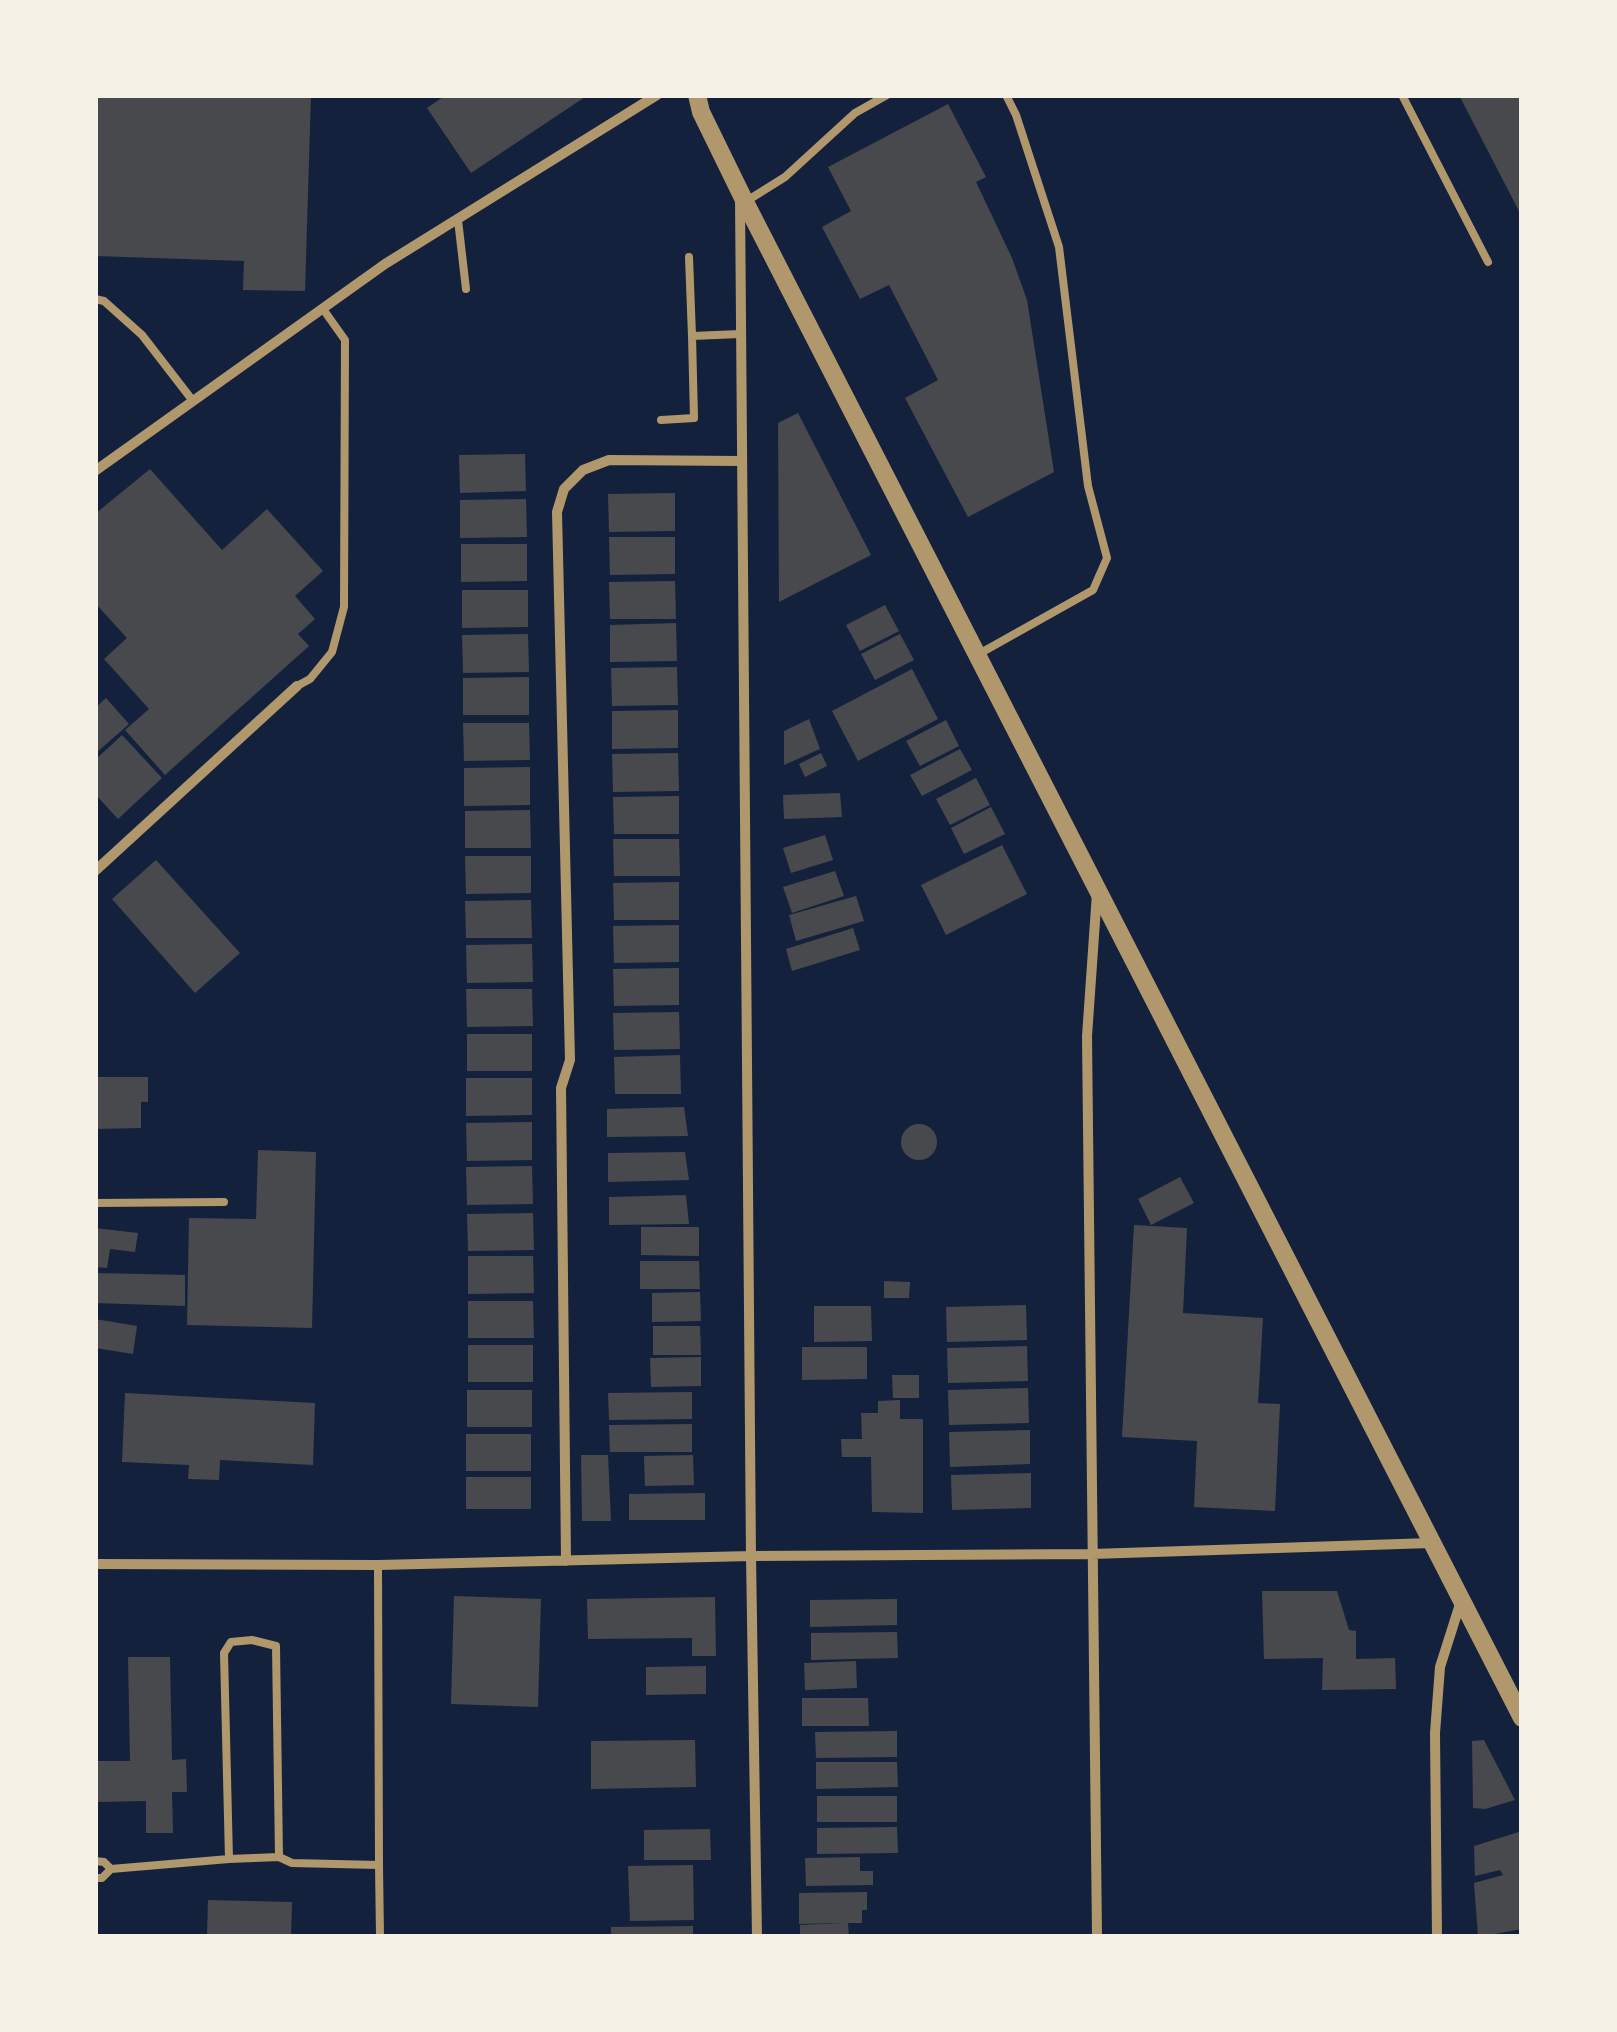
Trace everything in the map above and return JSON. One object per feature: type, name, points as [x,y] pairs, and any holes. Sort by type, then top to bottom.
[{"type":"street","points":[[95,471],[385,264],[657,95]]},
{"type":"street","points":[[698,95],[701,112],[742,197],[1522,1718]]},
{"type":"street","points":[[742,197],[740,334],[757,1937]]},
{"type":"street","points":[[566,1561],[561,1088],[570,1060],[557,512],[564,489],[574,479],[584,470],[609,460],[742,460]]},
{"type":"street","points":[[95,870],[297,686]]},
{"type":"street","points":[[1097,890],[1087,1036],[1098,1937]]},
{"type":"street","points":[[95,1564],[378,1565],[751,1556],[1092,1554],[1431,1543]]},
{"type":"street","points":[[1437,1937],[1435,1733],[1440,1667],[1462,1600]]},
{"type":"lane","points":[[742,197],[785,177],[855,114],[887,95]]},
{"type":"lane","points":[[978,656],[1094,590],[1108,558],[1088,486],[1059,247],[1016,114],[1006,95]]},
{"type":"lane","points":[[1402,95],[1488,262]]},
{"type":"lane","points":[[458,220],[466,289]]},
{"type":"lane","points":[[661,420],[694,418],[690,257]]},
{"type":"lane","points":[[95,299],[104,301],[142,335],[194,401]]},
{"type":"lane","points":[[297,686],[310,679],[332,652],[344,607],[345,340],[323,309]]},
{"type":"lane","points":[[692,336],[740,334]]},
{"type":"lane","points":[[95,1203],[224,1202]]},
{"type":"lane","points":[[378,1565],[380,1937]]},
{"type":"lane","points":[[229,1859],[224,1653],[231,1642],[252,1640],[276,1646],[279,1857]]},
{"type":"lane","points":[[95,1878],[102,1878],[111,1869],[229,1859],[279,1857],[292,1863],[380,1864]]},
{"type":"lane","points":[[95,1861],[104,1862],[111,1869]]},
{"type":"building","points":[[95,95],[311,95],[305,291],[243,290],[244,261],[95,256]]},
{"type":"building","points":[[446,95],[588,95],[471,173],[427,108]]},
{"type":"building","points":[[1459,95],[1522,95],[1522,217]]},
{"type":"building","points":[[948,104],[986,177],[976,182],[1027,300],[1054,472],[968,517],[905,398],[938,380],[889,285],[860,299],[822,227],[851,211],[828,167]]},
{"type":"building","points":[[798,413],[871,555],[779,602],[778,423]]},
{"type":"building","points":[[525,454],[526,491],[460,493],[459,455]]},
{"type":"building","points":[[150,469],[222,550],[267,509],[323,571],[295,596],[315,619],[298,634],[309,646],[165,775],[125,730],[149,709],[104,659],[127,638],[95,603],[95,514]]},
{"type":"building","points":[[675,493],[675,531],[609,532],[608,494]]},
{"type":"building","points":[[526,499],[527,537],[460,538],[460,500]]},
{"type":"building","points":[[609,537],[675,537],[675,574],[610,575]]},
{"type":"building","points":[[461,544],[527,544],[527,581],[461,582]]},
{"type":"building","points":[[675,581],[676,619],[610,619],[609,582]]},
{"type":"building","points":[[462,590],[528,590],[528,627],[462,628]]},
{"type":"building","points":[[885,605],[899,631],[860,651],[846,625]]},
{"type":"building","points":[[676,623],[677,661],[610,662],[610,625]]},
{"type":"building","points":[[528,634],[529,672],[463,673],[462,635]]},
{"type":"building","points":[[900,634],[914,660],[875,680],[861,654]]},
{"type":"building","points":[[677,667],[678,705],[612,706],[611,668]]},
{"type":"building","points":[[912,669],[938,719],[858,761],[832,711]]},
{"type":"building","points":[[529,677],[529,715],[463,715],[463,678]]},
{"type":"building","points":[[106,698],[129,724],[95,754],[95,708]]},
{"type":"building","points":[[678,710],[678,748],[612,749],[612,711]]},
{"type":"building","points":[[809,719],[820,749],[784,765],[784,731]]},
{"type":"building","points":[[946,720],[959,746],[920,766],[906,741]]},
{"type":"building","points":[[463,723],[529,723],[530,760],[464,761]]},
{"type":"building","points":[[122,735],[162,778],[118,819],[95,794],[95,760]]},
{"type":"building","points":[[960,749],[972,770],[922,796],[910,775]]},
{"type":"building","points":[[678,753],[679,791],[613,792],[612,754]]},
{"type":"building","points":[[821,753],[827,766],[805,777],[799,764]]},
{"type":"building","points":[[530,767],[530,805],[464,806],[464,768]]},
{"type":"building","points":[[976,778],[990,805],[950,825],[936,799]]},
{"type":"building","points":[[840,793],[842,817],[784,819],[783,795]]},
{"type":"building","points":[[679,796],[679,834],[614,834],[613,797]]},
{"type":"building","points":[[991,807],[1005,834],[964,854],[951,828]]},
{"type":"building","points":[[530,810],[531,848],[465,848],[465,811]]},
{"type":"building","points":[[825,835],[833,860],[791,873],[783,848]]},
{"type":"building","points":[[613,839],[679,839],[680,876],[614,876]]},
{"type":"building","points":[[1002,845],[1027,894],[946,935],[921,885]]},
{"type":"building","points":[[465,856],[531,856],[531,893],[466,894]]},
{"type":"building","points":[[156,860],[240,953],[195,993],[112,899]]},
{"type":"building","points":[[835,871],[844,896],[792,913],[783,887]]},
{"type":"building","points":[[679,882],[679,920],[614,920],[613,883]]},
{"type":"building","points":[[856,896],[864,921],[796,941],[789,915]]},
{"type":"building","points":[[531,900],[532,938],[466,938],[465,901]]},
{"type":"building","points":[[679,925],[679,962],[614,963],[613,926]]},
{"type":"building","points":[[853,928],[860,950],[792,971],[786,949]]},
{"type":"building","points":[[532,944],[533,982],[467,983],[466,945]]},
{"type":"building","points":[[679,968],[679,1005],[614,1006],[613,969]]},
{"type":"building","points":[[466,989],[532,989],[533,1026],[467,1027]]},
{"type":"building","points":[[679,1012],[680,1049],[614,1050],[613,1013]]},
{"type":"building","points":[[467,1034],[532,1034],[532,1071],[467,1071]]},
{"type":"building","points":[[680,1055],[681,1094],[615,1094],[614,1057]]},
{"type":"building","points":[[95,1077],[148,1077],[148,1102],[141,1102],[141,1128],[95,1129]]},
{"type":"building","points":[[466,1078],[532,1078],[532,1115],[466,1116]]},
{"type":"building","points":[[684,1107],[688,1136],[607,1137],[607,1109]]},
{"type":"building","points":[[532,1122],[532,1160],[467,1161],[466,1123]]},
{"type":"building","points":[[919,1124],[932,1129],[937,1142],[932,1155],[919,1160],[906,1155],[901,1142],[906,1129]]},
{"type":"building","points":[[258,1150],[316,1152],[312,1328],[187,1325],[189,1218],[256,1219]]},
{"type":"building","points":[[685,1152],[689,1180],[608,1182],[608,1153]]},
{"type":"building","points":[[532,1166],[533,1204],[467,1205],[466,1167]]},
{"type":"building","points":[[1180,1177],[1194,1203],[1151,1225],[1138,1199]]},
{"type":"building","points":[[686,1195],[689,1224],[609,1225],[609,1197]]},
{"type":"building","points":[[533,1213],[534,1250],[468,1251],[467,1214]]},
{"type":"building","points":[[1134,1225],[1187,1228],[1183,1313],[1263,1318],[1258,1403],[1280,1404],[1275,1511],[1194,1507],[1197,1441],[1122,1437]]},
{"type":"building","points":[[641,1227],[699,1227],[699,1256],[641,1255]]},
{"type":"building","points":[[95,1228],[138,1233],[135,1252],[110,1249],[107,1268],[95,1267]]},
{"type":"building","points":[[468,1256],[533,1256],[534,1293],[468,1294]]},
{"type":"building","points":[[640,1261],[699,1261],[700,1289],[640,1289]]},
{"type":"building","points":[[95,1273],[185,1275],[185,1306],[95,1303]]},
{"type":"building","points":[[884,1281],[910,1282],[909,1298],[884,1298]]},
{"type":"building","points":[[700,1292],[701,1321],[652,1322],[652,1293]]},
{"type":"building","points":[[468,1301],[533,1301],[534,1338],[468,1338]]},
{"type":"building","points":[[1026,1305],[1027,1340],[947,1342],[946,1307]]},
{"type":"building","points":[[814,1306],[871,1306],[872,1341],[814,1342]]},
{"type":"building","points":[[95,1319],[137,1326],[133,1354],[95,1348]]},
{"type":"building","points":[[653,1326],[700,1326],[701,1355],[653,1355]]},
{"type":"building","points":[[468,1345],[533,1345],[533,1382],[468,1382]]},
{"type":"building","points":[[1027,1346],[1028,1381],[948,1383],[947,1348]]},
{"type":"building","points":[[802,1347],[867,1347],[867,1379],[802,1380]]},
{"type":"building","points":[[701,1357],[701,1386],[651,1387],[650,1358]]},
{"type":"building","points":[[892,1375],[919,1375],[919,1398],[893,1398]]},
{"type":"building","points":[[1028,1388],[1029,1423],[949,1425],[948,1390]]},
{"type":"building","points":[[467,1390],[532,1390],[532,1427],[467,1427]]},
{"type":"building","points":[[692,1392],[692,1419],[609,1420],[608,1393]]},
{"type":"building","points":[[125,1393],[315,1403],[313,1465],[220,1460],[219,1480],[188,1479],[189,1465],[122,1462]]},
{"type":"building","points":[[900,1400],[900,1419],[923,1419],[923,1513],[872,1512],[871,1457],[842,1457],[841,1439],[862,1439],[861,1413],[878,1413],[878,1401]]},
{"type":"building","points":[[692,1424],[692,1452],[610,1452],[609,1425]]},
{"type":"building","points":[[1030,1430],[1030,1464],[950,1467],[949,1432]]},
{"type":"building","points":[[466,1434],[531,1434],[531,1471],[466,1471]]},
{"type":"building","points":[[581,1455],[608,1455],[611,1521],[582,1521]]},
{"type":"building","points":[[693,1455],[694,1485],[645,1486],[644,1456]]},
{"type":"building","points":[[1031,1473],[1031,1508],[952,1510],[951,1475]]},
{"type":"building","points":[[466,1477],[531,1477],[531,1509],[466,1509]]},
{"type":"building","points":[[705,1493],[705,1520],[629,1520],[629,1494]]},
{"type":"building","points":[[1262,1591],[1337,1591],[1349,1630],[1356,1631],[1356,1659],[1395,1658],[1396,1689],[1322,1690],[1323,1658],[1264,1659]]},
{"type":"building","points":[[454,1596],[541,1599],[538,1707],[451,1704]]},
{"type":"building","points":[[715,1597],[716,1656],[692,1656],[692,1638],[588,1639],[587,1599]]},
{"type":"building","points":[[897,1599],[897,1625],[810,1627],[810,1600]]},
{"type":"building","points":[[897,1632],[898,1658],[811,1660],[811,1633]]},
{"type":"building","points":[[128,1657],[170,1657],[172,1760],[186,1759],[187,1792],[172,1792],[173,1833],[146,1833],[146,1801],[95,1802],[95,1761],[130,1761]]},
{"type":"building","points":[[856,1661],[857,1688],[805,1690],[804,1663]]},
{"type":"building","points":[[706,1666],[706,1694],[646,1695],[646,1667]]},
{"type":"building","points":[[802,1698],[868,1698],[869,1726],[802,1726]]},
{"type":"building","points":[[897,1731],[897,1757],[816,1758],[815,1732]]},
{"type":"building","points":[[695,1740],[696,1787],[591,1789],[591,1741]]},
{"type":"building","points":[[1484,1740],[1515,1800],[1485,1809],[1473,1808],[1472,1741]]},
{"type":"building","points":[[816,1762],[897,1762],[898,1787],[816,1789]]},
{"type":"building","points":[[817,1796],[897,1796],[897,1822],[817,1822]]},
{"type":"building","points":[[897,1827],[898,1853],[817,1854],[817,1828]]},
{"type":"building","points":[[710,1829],[711,1860],[644,1860],[644,1830]]},
{"type":"building","points":[[1522,1831],[1522,1929],[1478,1937],[1474,1883],[1503,1875],[1500,1870],[1475,1876],[1474,1846]]},
{"type":"building","points":[[860,1857],[860,1871],[873,1871],[873,1885],[806,1886],[805,1858]]},
{"type":"building","points":[[693,1865],[694,1920],[630,1921],[628,1866]]},
{"type":"building","points":[[867,1892],[862,1923],[848,1923],[849,1937],[800,1937],[800,1925],[842,1923],[799,1924],[799,1893]]},
{"type":"building","points":[[208,1900],[292,1902],[291,1937],[207,1937]]},
{"type":"building","points":[[693,1926],[693,1937],[611,1937],[611,1927]]}]
